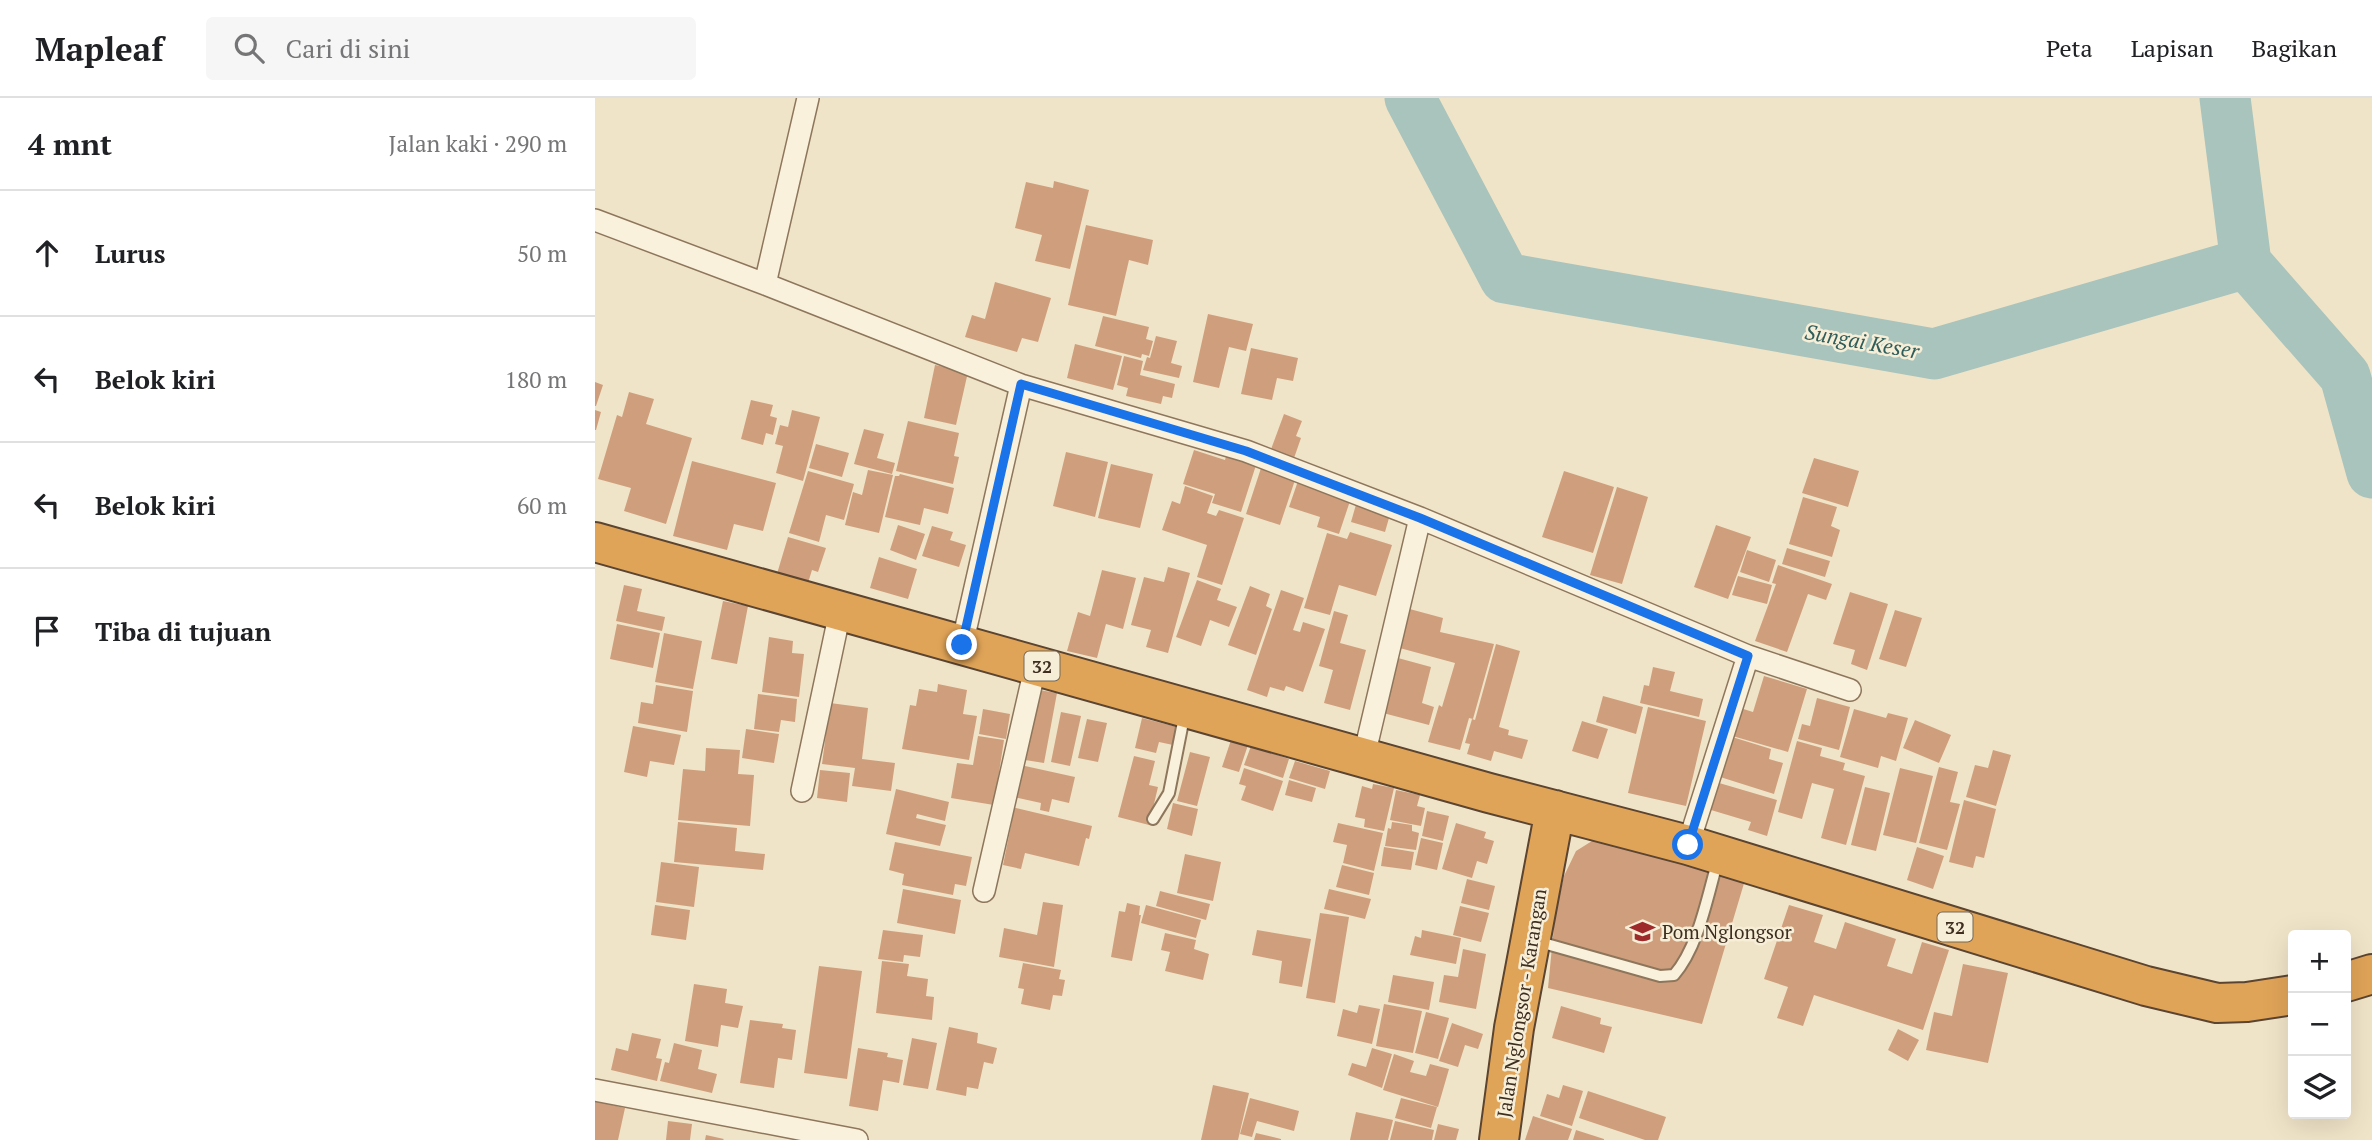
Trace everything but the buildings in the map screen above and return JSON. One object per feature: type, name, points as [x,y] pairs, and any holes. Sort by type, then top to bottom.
[{"type":"highway","name":"32","points":[[595,542],[1704,850],[2158,989],[2217,1003],[2288,996]]},
{"type":"highway","name":"Jalan Nglongsor - Karangan","points":[[1499,1140],[1514,1028],[1555,810]]},
{"type":"highway","points":[[2351,980],[2372,974]]},
{"type":"street","points":[[765,284],[808,98]]},
{"type":"street","points":[[595,220],[1021,384],[1246,451],[1420,518],[1748,656],[1850,690]]},
{"type":"street","points":[[962,645],[1021,384]]},
{"type":"street","points":[[1364,757],[1420,518]]},
{"type":"street","points":[[802,791],[840,612]]},
{"type":"street","points":[[1704,850],[1748,656]]},
{"type":"street","points":[[984,891],[1036,664]]},
{"type":"street","points":[[595,1090],[857,1140]]},
{"type":"lane","points":[[1153,819],[1169,793],[1186,706]]},
{"type":"lane","points":[[1530,940],[1660,976],[1674,975],[1684,964],[1691,947],[1704,850]]},
{"type":"waterway","name":"Sungai Keser","points":[[1410,98],[1505,278],[1934,354],[2246,263],[2345,376],[2372,473]]},
{"type":"waterway","points":[[2225,98],[2246,263]]},
{"type":"place","name":"Pom Nglongsor","points":[[1642,931]]},
{"type":"route","points":[[962,645],[1021,384],[1246,451],[1420,518],[1748,656],[1688,845]]}]
